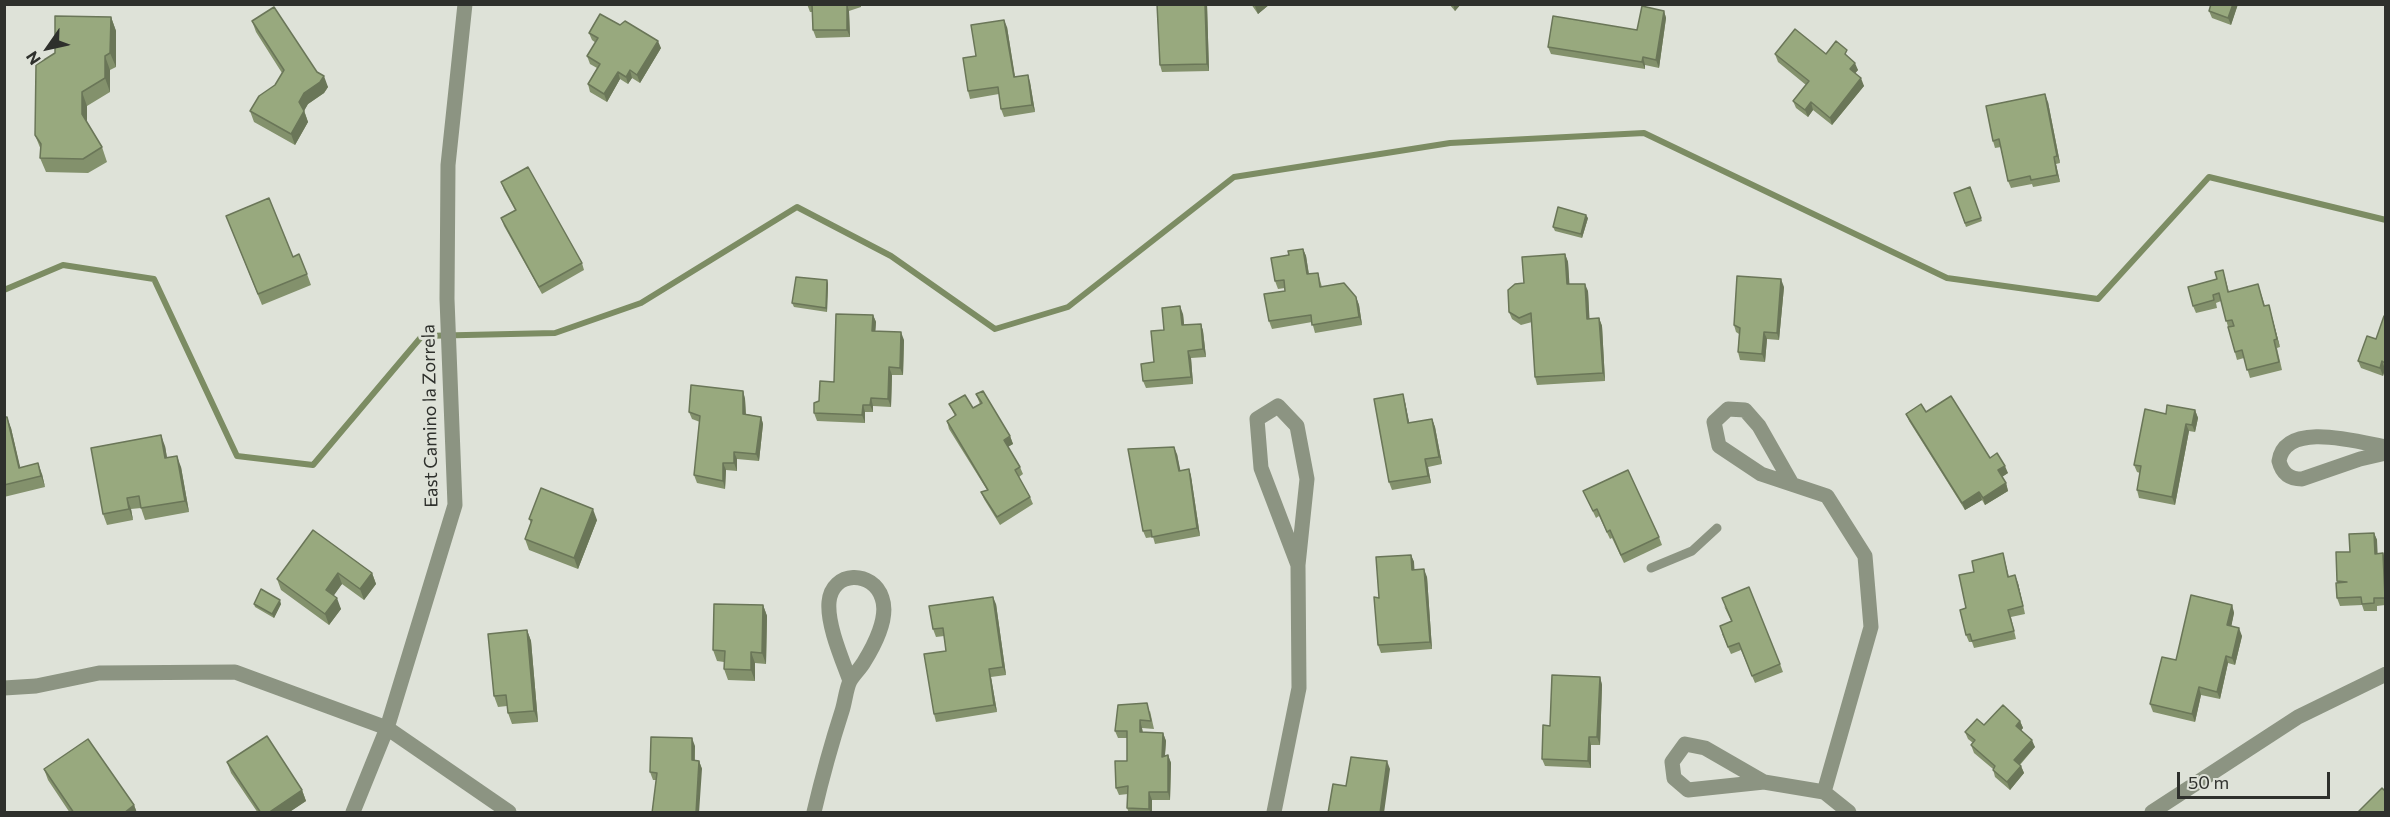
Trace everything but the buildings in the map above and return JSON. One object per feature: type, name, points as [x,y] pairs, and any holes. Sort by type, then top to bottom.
[{"type":"street","name":"East Camino la Zorrela","points":[[353,813],[387,728],[455,505],[447,298],[448,165],[465,4]]},
{"type":"street","points":[[1274,813],[1299,688],[1298,565],[1307,479],[1297,426],[1278,406],[1257,419],[1261,468],[1298,565]]},
{"type":"street","points":[[1792,484],[1759,426],[1745,410],[1728,409],[1714,422],[1719,446],[1761,474],[1827,496],[1864,556],[1871,627],[1824,792]]},
{"type":"street","points":[[2385,447],[2346,440],[2302,437],[2288,444],[2280,455],[2279,461],[2285,474],[2295,479],[2302,479],[2385,453]]},
{"type":"street","points":[[814,813],[850,681],[864,662],[883,615],[884,602],[880,590],[872,581],[853,576],[839,582],[832,591],[829,601],[830,618],[850,681]]},
{"type":"street","points":[[4,688],[36,686],[99,673],[235,672],[387,728],[509,813]]},
{"type":"street","points":[[2152,813],[2298,717],[2385,674]]},
{"type":"street","points":[[1764,782],[1705,748],[1685,744],[1672,762],[1674,778],[1688,790],[1764,782],[1824,792],[1849,813]]},
{"type":"lane","points":[[1652,568],[1692,551],[1717,528]]},
{"type":"waterway","points":[[4,290],[63,265],[154,279],[237,456],[313,465],[422,336],[555,333],[641,303],[797,207],[891,256],[995,329],[1068,307],[1234,177],[1450,143],[1644,133],[1947,278],[2098,299],[2209,177],[2386,220]]}]
